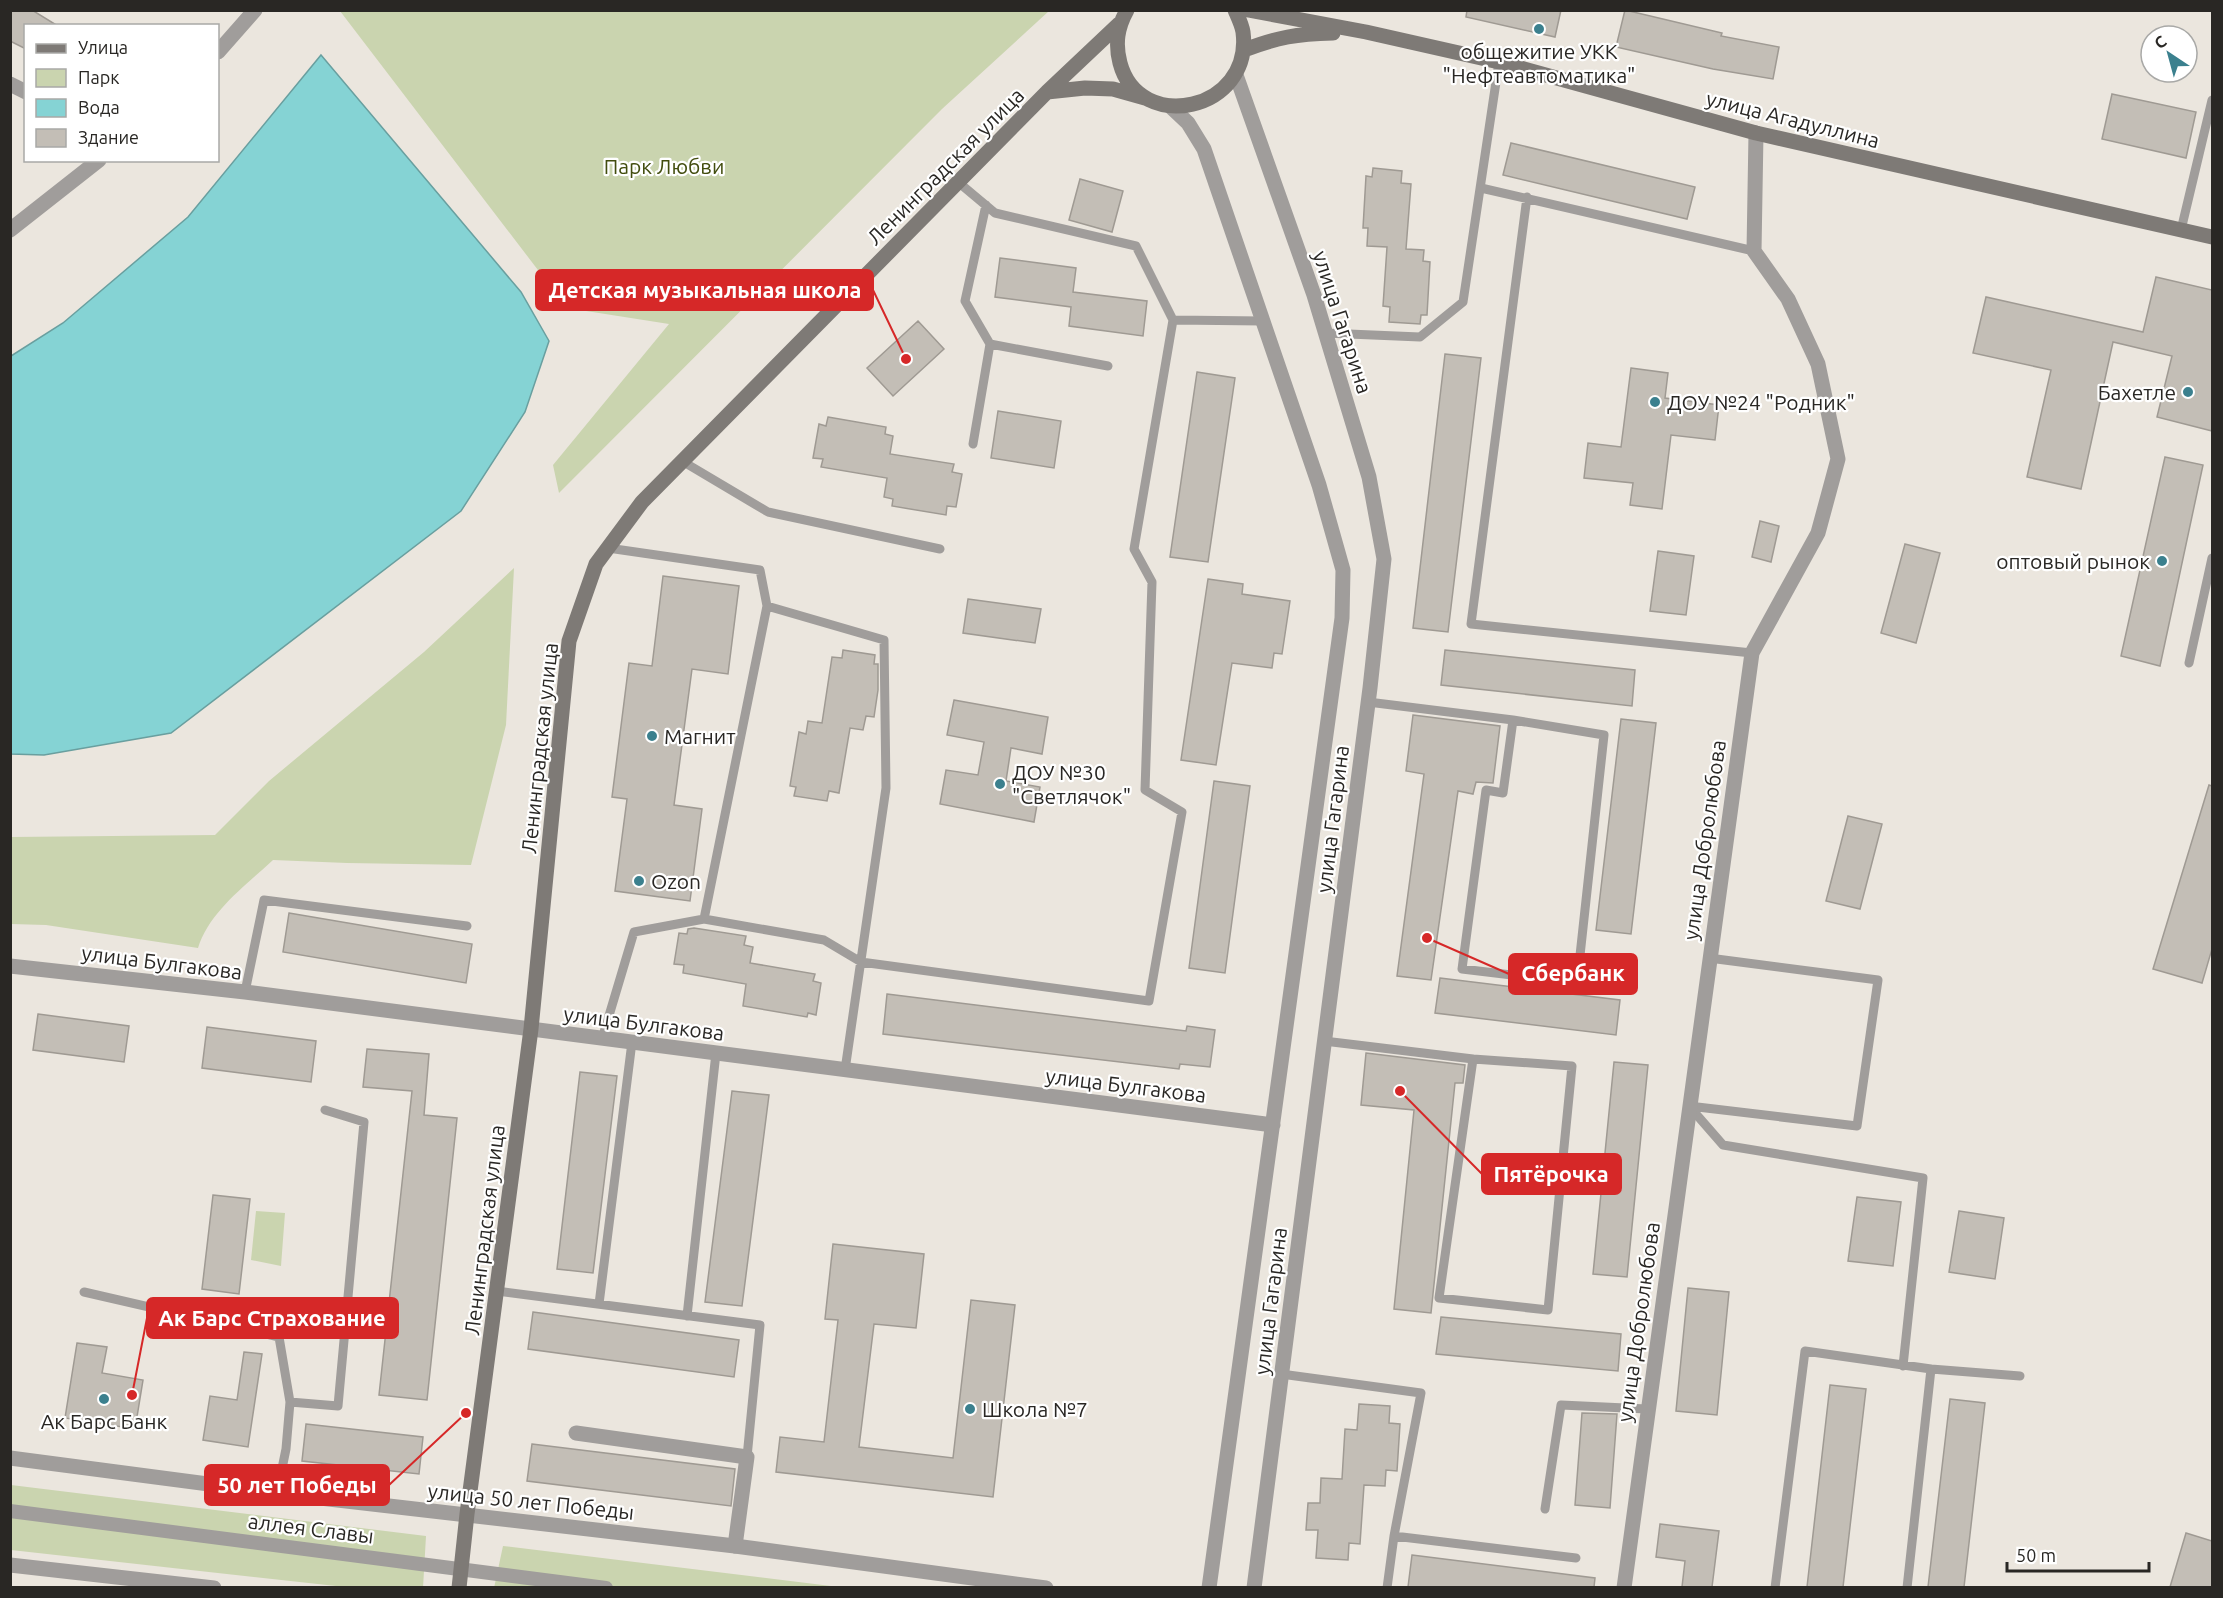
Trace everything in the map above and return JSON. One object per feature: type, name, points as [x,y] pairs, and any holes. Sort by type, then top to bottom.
[{"type":"main road","points":[[1127,10],[1119,24],[1116,49],[1122,70],[1135,88],[1149,99]]},
{"type":"main road","points":[[1047,92],[1085,88],[1113,89],[1170,106],[1193,106],[1218,94],[1236,75],[1244,50],[1243,30],[1235,10]]},
{"type":"main road","points":[[1248,10],[1366,32]]},
{"type":"main road","name":"Ленинградская улица","points":[[459,1587],[531,1029],[569,641],[596,564],[642,502],[1047,92],[1119,24]]},
{"type":"main road","points":[[1244,50],[1296,34],[1366,32]]},
{"type":"main road","name":"улица Агадуллина","points":[[1366,32],[1499,62],[1756,133],[2212,237]]},
{"type":"street","points":[[219,51],[255,10]]},
{"type":"street","name":"улица Гагарина","points":[[1236,75],[1314,295],[1369,477],[1384,559],[1368,702],[1254,1587]]},
{"type":"street","points":[[10,84],[24,91]]},
{"type":"street","name":"улица Гагарина","points":[[1170,106],[1188,123],[1204,149],[1319,484],[1343,570],[1342,618],[1209,1587]]},
{"type":"street","points":[[1754,251],[1756,133]]},
{"type":"street","points":[[10,230],[96,162]]},
{"type":"street","name":"улица Добролюбова","points":[[1624,1587],[1752,653],[1818,533],[1838,459],[1818,364],[1788,299],[1754,251]]},
{"type":"street","name":"улица Булгакова","points":[[10,966],[245,992],[1273,1125]]},
{"type":"street","points":[[576,1433],[747,1457],[735,1546]]},
{"type":"street","name":"улица 50 лет Победы","points":[[10,1458],[278,1493],[735,1546],[1046,1587]]},
{"type":"street","name":"аллея Славы","points":[[10,1511],[606,1587]]},
{"type":"street","points":[[10,1565],[214,1587]]},
{"type":"lane","points":[[1325,333],[1420,337],[1463,302],[1499,62]]},
{"type":"lane","points":[[2181,230],[2212,100]]},
{"type":"lane","points":[[602,1039],[634,932],[704,919],[824,940],[861,962],[1149,1001],[1182,812],[1145,790],[1152,582],[1134,549],[1173,320],[1136,246],[995,213],[958,182]]},
{"type":"lane","points":[[1481,188],[1754,251]]},
{"type":"lane","points":[[1527,197],[1471,624],[1752,653]]},
{"type":"lane","points":[[973,444],[990,344],[965,301],[986,205]]},
{"type":"lane","points":[[1173,320],[1263,321]]},
{"type":"lane","points":[[990,344],[1108,366]]},
{"type":"lane","points":[[682,461],[768,512],[940,549]]},
{"type":"lane","points":[[608,548],[760,570],[767,606],[704,919]]},
{"type":"lane","points":[[2189,663],[2212,558]]},
{"type":"lane","points":[[767,606],[884,640],[886,788],[845,1070]]},
{"type":"lane","points":[[1368,702],[1513,720],[1604,735],[1577,983],[1462,969],[1486,790],[1503,792],[1513,720]]},
{"type":"lane","points":[[245,992],[264,900],[467,926]]},
{"type":"lane","points":[[1689,1106],[1857,1126],[1878,980],[1709,958]]},
{"type":"lane","points":[[1324,1041],[1473,1059],[1572,1066],[1548,1310],[1439,1298],[1473,1059]]},
{"type":"lane","points":[[599,1304],[632,1042]]},
{"type":"lane","points":[[687,1316],[716,1053]]},
{"type":"lane","points":[[1689,1106],[1723,1145],[1923,1178],[1903,1366]]},
{"type":"lane","points":[[290,1402],[338,1406],[364,1122],[325,1110]]},
{"type":"lane","points":[[497,1291],[760,1325],[747,1457]]},
{"type":"lane","points":[[84,1292],[279,1337],[290,1402],[286,1449],[278,1493]]},
{"type":"lane","points":[[1774,1587],[1805,1351],[1903,1366],[2020,1376]]},
{"type":"lane","points":[[1907,1587],[1931,1369]]},
{"type":"lane","points":[[1281,1374],[1421,1393],[1394,1536],[1387,1587]]},
{"type":"lane","points":[[1545,1509],[1561,1405],[1647,1409]]},
{"type":"lane","points":[[1394,1536],[1576,1558]]},
{"type":"green space","name":"Парк Любви","points":[[340,11],[1049,11],[942,109],[559,493],[553,465],[669,324],[567,308]]},
{"type":"green space","points":[[514,568],[506,725],[471,865],[273,860],[219,911],[203,935],[198,948],[46,925],[11,924],[11,837],[215,835],[269,781],[424,652]]},
{"type":"green space","points":[[256,1211],[285,1213],[281,1266],[251,1260]]},
{"type":"green space","points":[[11,1485],[426,1536],[423,1588],[345,1587],[11,1550]]},
{"type":"green space","points":[[503,1546],[839,1587],[494,1588]]},
{"type":"water","points":[[321,55],[521,292],[549,341],[525,412],[461,511],[171,733],[44,755],[11,754],[11,356],[63,323],[188,217]]},
{"type":"building","points":[[10,10],[32,10],[55,24],[24,24],[24,48],[10,41]]},
{"type":"building","name":"общежитие УКК \"Нефтеавтоматика\"","points":[[1467,10],[1561,10],[1555,37],[1466,17]]},
{"type":"building","points":[[1625,10],[1722,33],[1721,36],[1779,47],[1773,79],[1713,69],[1616,47]]},
{"type":"building","points":[[2112,94],[2196,112],[2186,158],[2102,139]]},
{"type":"building","points":[[1511,143],[1695,187],[1687,219],[1503,175]]},
{"type":"building","points":[[1373,168],[1402,171],[1401,183],[1411,184],[1406,249],[1424,250],[1423,261],[1430,262],[1427,315],[1421,315],[1420,324],[1389,322],[1390,307],[1383,306],[1387,247],[1367,246],[1368,228],[1363,228],[1366,176],[1372,177]]},
{"type":"building","points":[[1080,179],[1123,191],[1112,232],[1069,220]]},
{"type":"building","points":[[1000,258],[1076,268],[1073,292],[1147,301],[1143,336],[1069,326],[1071,307],[995,297]]},
{"type":"building","points":[[2156,277],[2212,290],[2212,431],[2157,417],[2172,356],[2113,342],[2081,489],[2027,477],[2051,370],[1973,353],[1986,297],[2143,332]]},
{"type":"building","points":[[918,321],[944,349],[893,396],[867,368]]},
{"type":"building","points":[[1445,354],[1481,358],[1448,632],[1413,628]]},
{"type":"building","points":[[1631,368],[1668,373],[1665,398],[1719,405],[1715,440],[1671,435],[1662,509],[1630,505],[1633,483],[1584,478],[1588,443],[1621,447]]},
{"type":"building","points":[[1197,372],[1235,378],[1208,562],[1170,557]]},
{"type":"building","points":[[998,411],[1061,421],[1054,468],[991,458]]},
{"type":"building","points":[[828,417],[886,427],[885,434],[893,436],[890,454],[954,464],[952,472],[962,474],[956,507],[947,506],[946,515],[892,506],[893,499],[884,497],[887,478],[821,467],[823,459],[813,458],[819,424],[826,426]]},
{"type":"building","name":"оптовый рынок","points":[[2165,457],[2203,465],[2160,666],[2121,656]]},
{"type":"building","points":[[1760,521],[1779,526],[1771,562],[1752,557]]},
{"type":"building","points":[[1905,544],[1940,553],[1916,643],[1881,633]]},
{"type":"building","points":[[1658,551],[1694,556],[1686,615],[1650,611]]},
{"type":"building","name":"Магнит","points":[[663,576],[739,586],[728,674],[692,669],[674,805],[702,809],[690,901],[615,891],[627,799],[612,797],[629,663],[652,666]]},
{"type":"building","points":[[1208,579],[1243,584],[1242,594],[1290,601],[1282,654],[1274,653],[1272,668],[1232,663],[1216,765],[1181,760]]},
{"type":"building","points":[[968,599],[1041,609],[1035,643],[963,633]]},
{"type":"building","points":[[843,650],[875,655],[874,664],[878,664],[878,690],[874,717],[866,716],[863,730],[850,728],[839,793],[829,791],[827,801],[794,796],[796,787],[790,786],[799,732],[806,734],[808,721],[822,723],[832,657],[842,658]]},
{"type":"building","points":[[1445,650],[1635,670],[1632,706],[1441,685]]},
{"type":"building","points":[[954,700],[1048,717],[1042,754],[1011,748],[1006,781],[1040,787],[1034,822],[940,804],[946,770],[978,775],[984,742],[947,735]]},
{"type":"building","points":[[1413,715],[1500,726],[1493,783],[1476,782],[1473,794],[1458,791],[1431,980],[1397,976],[1424,774],[1406,771]]},
{"type":"building","points":[[1621,719],[1656,723],[1631,934],[1596,930]]},
{"type":"building","points":[[1214,781],[1250,786],[1225,973],[1189,968]]},
{"type":"building","points":[[2209,785],[2212,786],[2212,949],[2202,983],[2153,969]]},
{"type":"building","points":[[1848,816],[1882,824],[1860,909],[1826,901]]},
{"type":"building","points":[[289,913],[472,944],[466,983],[283,952]]},
{"type":"building","points":[[688,929],[746,936],[744,945],[753,947],[750,963],[815,974],[813,981],[821,983],[816,1015],[808,1013],[807,1017],[743,1006],[746,984],[683,973],[684,965],[674,964],[679,933],[687,934]]},
{"type":"building","points":[[1440,978],[1620,1000],[1616,1035],[1435,1013]]},
{"type":"building","points":[[887,994],[1186,1031],[1187,1026],[1215,1030],[1210,1067],[1180,1064],[1179,1069],[883,1034]]},
{"type":"building","points":[[38,1014],[129,1026],[124,1062],[33,1050]]},
{"type":"building","points":[[207,1027],[316,1041],[311,1082],[202,1068]]},
{"type":"building","points":[[367,1049],[429,1054],[424,1115],[457,1118],[427,1400],[379,1395],[412,1091],[363,1087]]},
{"type":"building","points":[[1366,1053],[1465,1065],[1463,1083],[1455,1083],[1431,1313],[1394,1309],[1414,1110],[1361,1105]]},
{"type":"building","points":[[1614,1062],[1648,1065],[1627,1277],[1593,1274]]},
{"type":"building","points":[[580,1072],[617,1076],[593,1273],[557,1269]]},
{"type":"building","points":[[732,1091],[769,1095],[742,1306],[705,1302]]},
{"type":"building","points":[[213,1195],[250,1199],[239,1294],[202,1289]]},
{"type":"building","points":[[1857,1197],[1901,1202],[1893,1266],[1848,1261]]},
{"type":"building","points":[[1959,1211],[2004,1218],[1995,1279],[1949,1272]]},
{"type":"building","points":[[833,1244],[924,1254],[916,1328],[874,1324],[859,1447],[953,1458],[971,1300],[1015,1305],[993,1497],[776,1472],[780,1437],[824,1442],[838,1320],[825,1319]]},
{"type":"building","points":[[1688,1288],[1729,1292],[1717,1415],[1676,1411]]},
{"type":"building","points":[[533,1312],[739,1340],[734,1377],[528,1349]]},
{"type":"building","points":[[1441,1317],[1621,1334],[1618,1371],[1436,1354]]},
{"type":"building","name":"Ак Барс Банк","points":[[77,1343],[107,1347],[102,1373],[143,1380],[135,1429],[65,1418]]},
{"type":"building","points":[[244,1352],[262,1354],[248,1447],[203,1440],[210,1396],[237,1400]]},
{"type":"building","points":[[1830,1385],[1866,1389],[1843,1587],[1807,1587]]},
{"type":"building","points":[[1950,1399],[1985,1403],[1964,1587],[1928,1587]]},
{"type":"building","points":[[1359,1404],[1390,1406],[1389,1423],[1400,1424],[1397,1471],[1386,1470],[1385,1486],[1364,1485],[1360,1544],[1349,1543],[1348,1560],[1316,1558],[1318,1530],[1306,1530],[1308,1503],[1320,1503],[1321,1478],[1342,1479],[1345,1429],[1357,1430]]},
{"type":"building","points":[[1582,1413],[1617,1414],[1610,1508],[1575,1505]]},
{"type":"building","points":[[306,1424],[423,1437],[419,1474],[302,1461]]},
{"type":"building","points":[[532,1444],[735,1469],[731,1506],[527,1481]]},
{"type":"building","points":[[1660,1524],[1719,1531],[1712,1587],[1682,1587],[1685,1561],[1656,1557]]},
{"type":"building","points":[[2186,1533],[2212,1541],[2212,1587],[2170,1587]]},
{"type":"building","points":[[1412,1555],[1595,1578],[1594,1587],[1408,1587]]},
{"type":"place","name":"общежитие УКК \"Нефтеавтоматика\"","points":[[1539,29]]},
{"type":"place","name":"Детская музыкальная школа","points":[[906,359]]},
{"type":"place","name":"Бахетле","points":[[2188,392]]},
{"type":"place","name":"ДОУ №24 \"Родник\"","points":[[1655,402]]},
{"type":"place","name":"оптовый рынок","points":[[2162,561]]},
{"type":"place","name":"Магнит","points":[[652,736]]},
{"type":"place","name":"ДОУ №30 \"Светлячок\"","points":[[1000,784]]},
{"type":"place","name":"Ozon","points":[[639,881]]},
{"type":"place","name":"Сбербанк","points":[[1427,938]]},
{"type":"place","name":"Пятёрочка","points":[[1400,1091]]},
{"type":"place","name":"Ак Барс Страхование","points":[[132,1395]]},
{"type":"place","name":"Ак Барс Банк","points":[[104,1399]]},
{"type":"place","name":"Школа №7","points":[[970,1409]]},
{"type":"place","name":"50 лет Победы","points":[[466,1413]]}]
